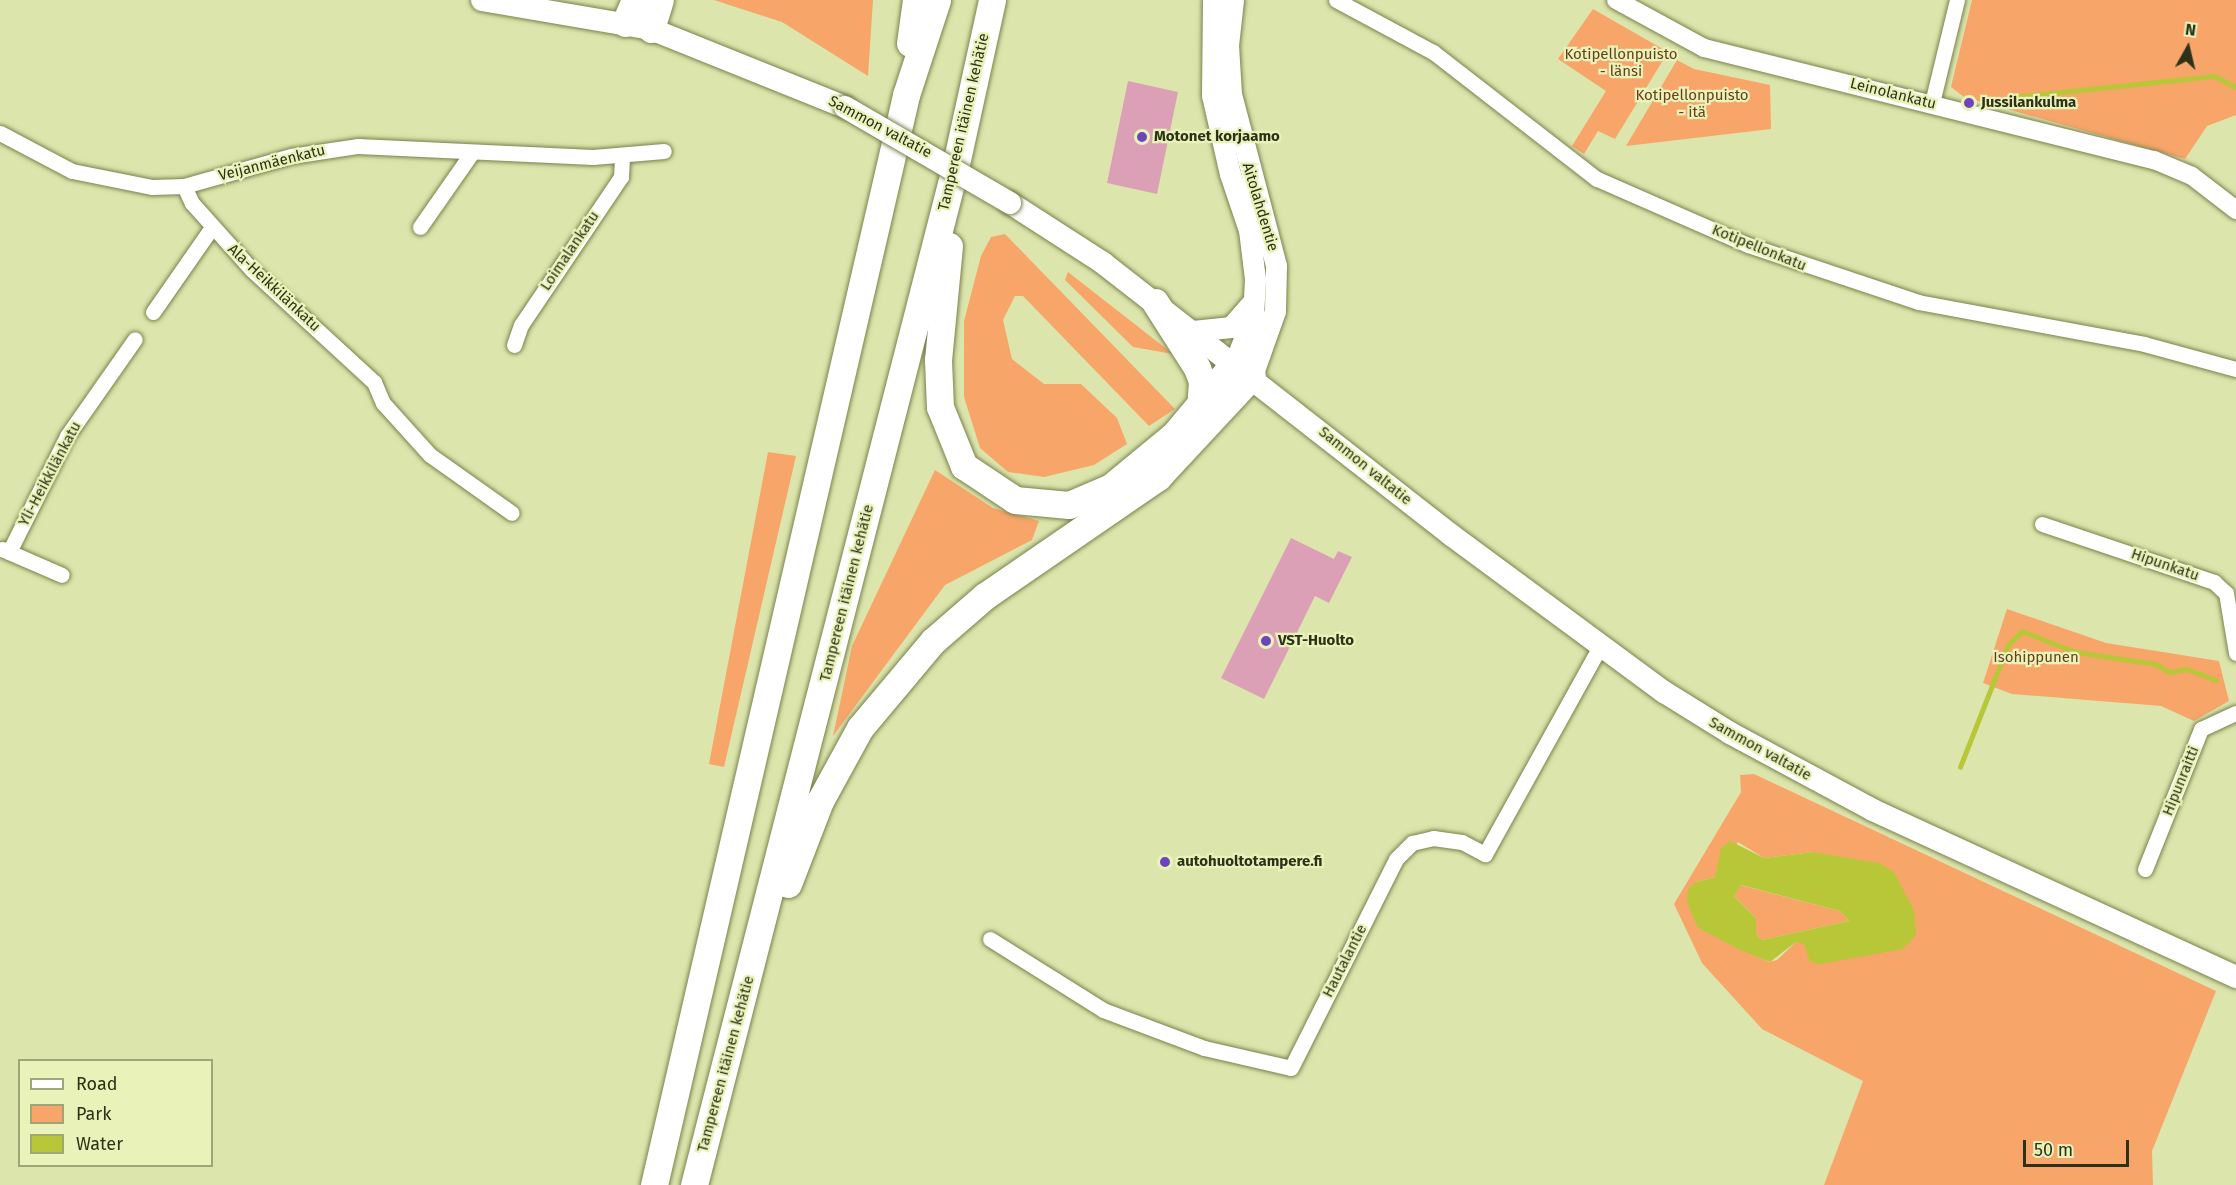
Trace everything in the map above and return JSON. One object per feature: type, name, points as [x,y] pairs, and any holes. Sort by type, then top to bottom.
[{"type":"highway","points":[[651,29],[660,0]]},
{"type":"highway","points":[[906,95],[916,0]]},
{"type":"highway","points":[[654,1185],[906,95],[937,0]]},
{"type":"highway","name":"Tampereen itäinen kehätie","points":[[694,1185],[956,164],[992,0]]},
{"type":"highway","points":[[956,164],[937,384],[945,428],[964,466],[1015,500],[1068,505],[1112,487],[1143,463],[1200,407],[1244,369]]},
{"type":"highway","points":[[1155,302],[1197,368],[1202,381],[1200,407]]},
{"type":"highway","points":[[748,979],[820,801],[860,728],[890,690],[933,641],[986,596],[1158,477],[1244,369]]},
{"type":"main road","name":"Sammon valtatie","points":[[483,0],[630,11],[651,29],[845,107],[1010,203],[1155,302],[1244,369],[1599,648],[1730,733],[1854,800],[2236,977]]},
{"type":"main road","name":"Aitolahdentie","points":[[1213,0],[1212,94],[1230,174],[1249,230],[1255,298],[1248,331],[1244,369]]},
{"type":"main road","name":"Aitolahdentie","points":[[1233,0],[1228,45],[1231,94],[1276,266],[1275,311],[1244,369]]},
{"type":"main road","points":[[1193,331],[1231,327],[1255,298]]},
{"type":"street","name":"Kotipellonkatu","points":[[1336,0],[1433,52],[1597,179],[1748,245],[1918,302],[2144,344],[2236,369]]},
{"type":"street","name":"Leinolankatu","points":[[1616,0],[1704,48],[2154,160],[2192,176],[2236,210]]},
{"type":"street","points":[[1932,103],[1957,0]]},
{"type":"street","name":"Veijanmäenkatu","points":[[0,133],[86,176],[137,187],[184,186],[323,149],[358,146],[471,154],[622,157],[664,151]]},
{"type":"street","points":[[420,227],[471,154]]},
{"type":"street","name":"Loimalankatu","points":[[514,345],[521,324],[621,177],[622,157]]},
{"type":"street","name":"Ala-Heikkilänkatu","points":[[184,186],[212,227],[374,382],[383,403],[440,466],[512,513]]},
{"type":"street","points":[[153,312],[212,227]]},
{"type":"street","name":"Yli-Heikkilänkatu","points":[[5,550],[67,436],[135,339]]},
{"type":"street","name":"Hipunkatu","points":[[2042,524],[2195,574],[2231,592],[2236,653]]},
{"type":"street","points":[[5,550],[62,575]]},
{"type":"street","name":"Hautalantie","points":[[990,939],[1103,1010],[1204,1048],[1291,1068],[1396,859],[1412,843],[1433,838],[1462,842],[1485,854],[1599,648]]},
{"type":"street","name":"Hipunraitti","points":[[2145,869],[2201,729],[2236,713]]},
{"type":"green space","points":[[714,0],[873,0],[868,76],[782,22]]},
{"type":"green space","points":[[1972,0],[2236,0],[2236,115],[2207,126],[2185,159],[1964,97],[1951,87]]},
{"type":"green space","name":"Kotipellonpuisto - länsi","points":[[1593,9],[1668,52],[1615,139],[1598,131],[1584,154],[1572,146],[1606,91],[1558,59]]},
{"type":"green space","name":"Kotipellonpuisto - itä","points":[[1677,60],[1694,69],[1770,85],[1771,129],[1626,146]]},
{"type":"green space","points":[[1005,234],[1175,409],[1149,426],[1023,296],[1015,296],[1003,320],[1012,359],[1044,384],[1081,384],[1117,418],[1127,444],[1094,465],[1044,477],[1008,472],[980,448],[964,397],[964,321],[981,256],[991,237]]},
{"type":"green space","points":[[1068,272],[1173,354],[1133,347],[1065,280]]},
{"type":"green space","points":[[768,452],[796,456],[724,767],[709,764]]},
{"type":"green space","points":[[935,470],[993,508],[1039,521],[1032,540],[945,585],[833,736],[852,646]]},
{"type":"green space","name":"Isohippunen","points":[[2007,609],[2106,643],[2219,661],[2229,701],[2194,721],[2161,706],[2012,694],[1983,683]]},
{"type":"green space","points":[[1754,774],[2216,991],[2152,1151],[2153,1185],[1824,1185],[1863,1081],[1762,1029],[1702,963],[1674,904],[1741,792],[1740,775]],"holes":[[[1738,842],[1764,858],[1813,852],[1903,949],[1796,942],[1777,960],[1769,962],[1698,928],[1696,882],[1715,877]]]},
{"type":"green space","points":[[1740,885],[1840,911],[1849,921],[1762,940],[1756,935],[1756,918],[1734,896]]},
{"type":"water","points":[[1730,841],[1764,858],[1813,852],[1879,863],[1894,872],[1914,910],[1916,935],[1903,949],[1821,964],[1810,962],[1804,944],[1796,942],[1770,962],[1740,950],[1698,928],[1687,902],[1688,889],[1696,882],[1715,877],[1721,848]],"holes":[[[1741,885],[1840,911],[1849,921],[1762,940],[1756,935],[1756,918],[1734,896]]]},
{"type":"building","name":"Motonet korjaamo","points":[[1128,81],[1178,92],[1157,194],[1107,183]]},
{"type":"building","name":"VST-Huolto","points":[[1291,538],[1334,559],[1338,551],[1352,557],[1329,603],[1315,596],[1264,699],[1221,678]]},
{"type":"waterway","points":[[2003,104],[2012,97],[2215,76],[2236,87]]},
{"type":"waterway","points":[[1960,767],[2008,645],[2022,631],[2076,652],[2156,664],[2170,672],[2187,669],[2216,680]]},
{"type":"place","name":"Jussilankulma","points":[[1969,103]]},
{"type":"place","name":"Motonet korjaamo","points":[[1142,137]]},
{"type":"place","name":"VST-Huolto","points":[[1266,641]]},
{"type":"place","name":"autohuoltotampere.fi","points":[[1165,862]]}]
